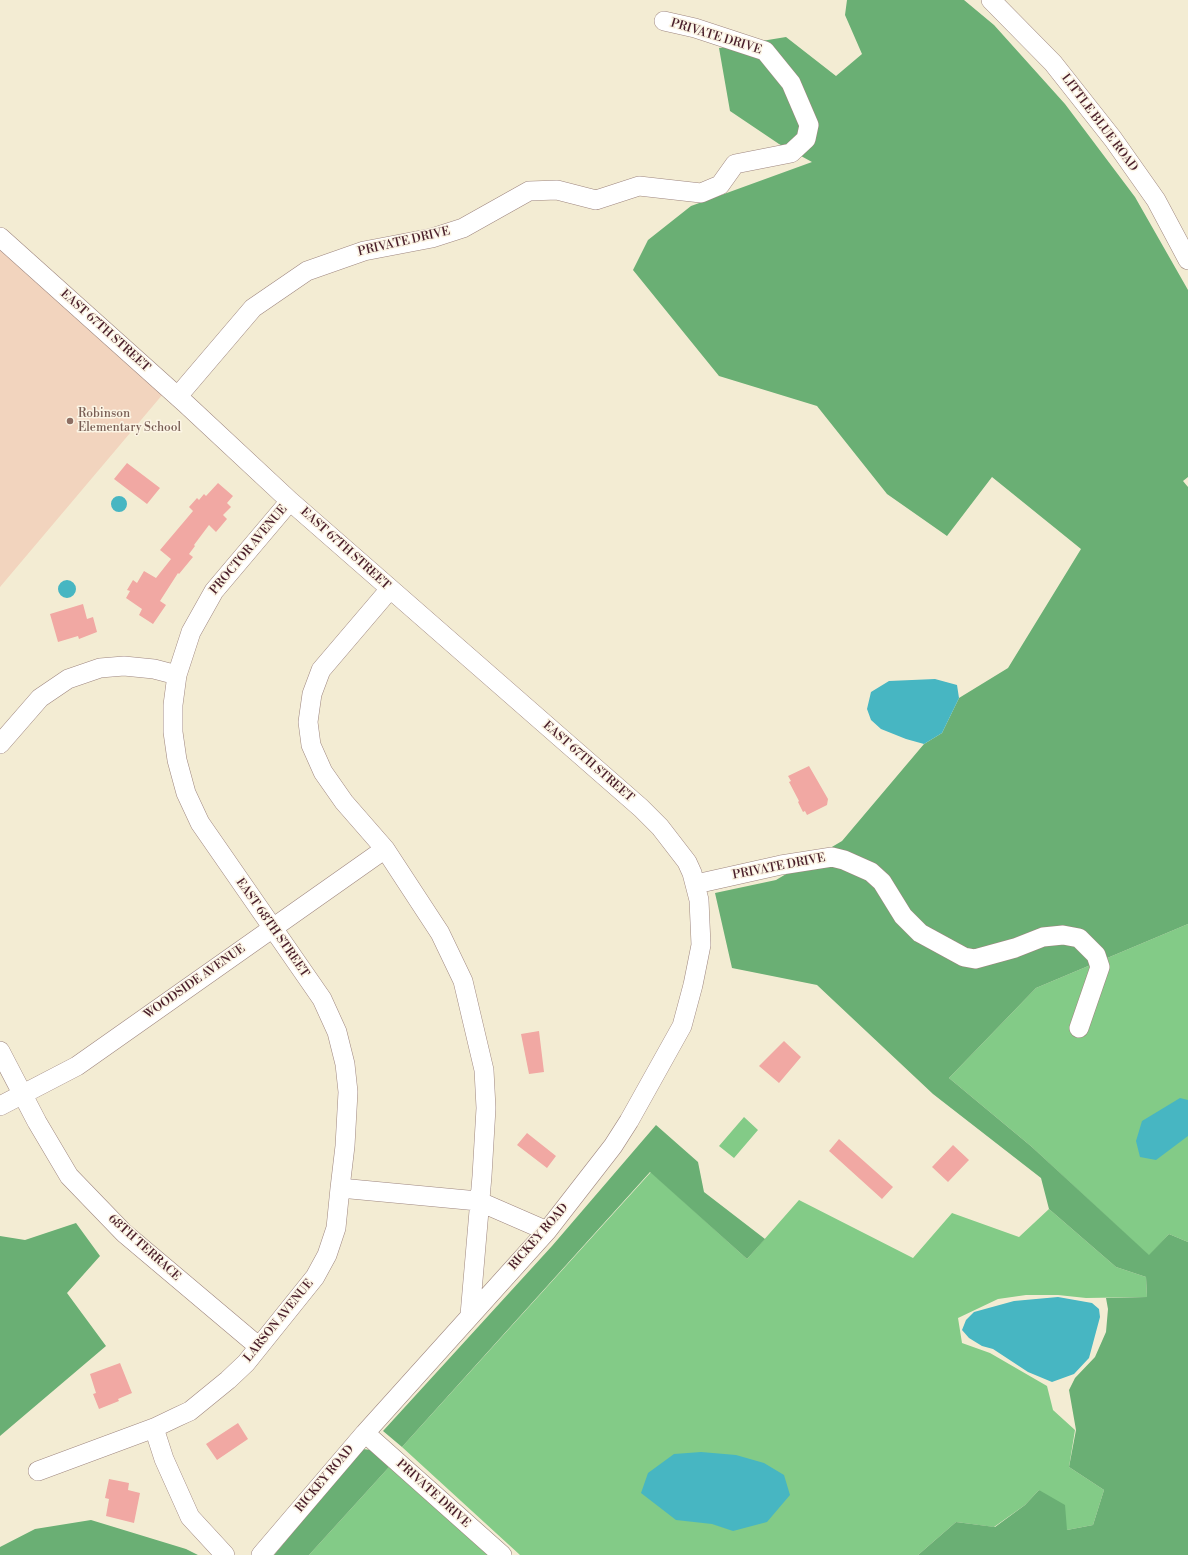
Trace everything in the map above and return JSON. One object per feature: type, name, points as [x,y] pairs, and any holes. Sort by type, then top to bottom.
[{"type":"street","name":"LITTLE BLUE ROAD","points":[[991,0],[1053,63],[1113,139],[1156,200],[1188,260]]},
{"type":"street","name":"PRIVATE DRIVE","points":[[178,396],[254,308],[306,270],[364,251],[432,238],[463,228],[529,191],[557,190],[596,200],[639,186],[701,193],[720,186],[735,164],[791,153],[806,139],[809,125],[791,82],[765,51],[695,28],[664,21]]},
{"type":"street","name":"EAST 67TH STREET","points":[[0,237],[178,396],[290,500],[641,808],[660,827],[687,862]]},
{"type":"street","name":"PROCTOR AVENUE","points":[[177,675],[191,632],[214,591],[290,500]]},
{"type":"street","points":[[390,589],[321,670],[312,694],[308,722],[311,745],[323,772],[352,813],[384,849],[440,933],[463,981],[467,994],[484,1070],[484,1138],[470,1315]]},
{"type":"street","points":[[0,744],[40,698],[68,679],[100,668],[124,666],[154,669],[177,675]]},
{"type":"street","name":"EAST 68TH STREET","points":[[177,675],[173,705],[173,732],[177,760],[186,793],[200,823],[322,999],[337,1032],[342,1048],[348,1079],[345,1146],[340,1188]]},
{"type":"street","name":"WOODSIDE AVENUE","points":[[0,1106],[77,1066],[324,893],[384,849]]},
{"type":"street","name":"PRIVATE DRIVE","points":[[696,884],[832,857],[844,860],[871,872],[882,882],[903,916],[920,933],[964,957],[975,959],[1015,948],[1043,937],[1063,935],[1079,938],[1096,955],[1100,967],[1079,1028]]},
{"type":"street","name":"RICKEY ROAD","points":[[261,1555],[365,1433],[547,1231],[613,1146],[629,1121],[682,1026],[693,986],[701,945],[701,914],[696,884],[687,862]]},
{"type":"street","points":[[0,1051],[22,1094]]},
{"type":"street","name":"68TH TERRACE","points":[[22,1094],[69,1176],[124,1233],[258,1346]]},
{"type":"street","points":[[340,1188],[478,1201],[547,1231]]},
{"type":"street","name":"LARSON AVENUE","points":[[38,1471],[154,1428],[190,1411],[206,1399],[246,1363],[258,1346],[316,1277],[327,1255],[336,1228],[340,1188]]},
{"type":"street","points":[[154,1428],[164,1459],[190,1517],[200,1530],[225,1555]]},
{"type":"street","name":"PRIVATE DRIVE","points":[[365,1433],[502,1555]]},
{"type":"shaded area","name":"Robinson Elementary School","points":[[0,249],[163,394],[0,587]]},
{"type":"green space","points":[[847,0],[964,0],[994,25],[1065,104],[1135,197],[1188,290],[1188,477],[1183,481],[1188,487],[1188,924],[1036,988],[949,1078],[1032,1147],[1149,1255],[1169,1234],[1188,1242],[1188,1555],[918,1555],[956,1522],[995,1527],[1025,1505],[1039,1490],[1065,1505],[1067,1530],[1093,1525],[1104,1490],[1069,1467],[1076,1430],[1069,1390],[1075,1378],[1095,1357],[1106,1332],[1108,1309],[1106,1298],[1147,1297],[1146,1277],[1116,1267],[1049,1209],[1041,1178],[933,1094],[817,985],[732,968],[715,893],[776,880],[842,841],[924,744],[942,733],[959,698],[1008,668],[1081,549],[992,477],[947,536],[887,494],[817,406],[719,376],[633,270],[648,240],[691,206],[812,162],[779,144],[730,111],[719,48],[786,37],[836,76],[862,54],[845,15]]},
{"type":"green space","points":[[1188,924],[1188,1242],[1169,1234],[1149,1256],[1032,1147],[949,1078],[1036,988]]},
{"type":"green space","points":[[744,1117],[758,1130],[734,1158],[719,1146]]},
{"type":"green space","points":[[656,1125],[698,1162],[704,1192],[765,1239],[747,1259],[650,1172],[402,1447],[383,1431],[552,1246]]},
{"type":"green space","points":[[651,1172],[747,1259],[799,1200],[913,1258],[952,1213],[1019,1237],[1049,1209],[1116,1267],[1146,1277],[1147,1297],[1086,1298],[1058,1295],[1026,1295],[998,1299],[958,1318],[962,1343],[990,1353],[1047,1386],[1053,1410],[1075,1430],[1069,1467],[1104,1490],[1093,1525],[1067,1530],[1039,1490],[1025,1505],[994,1527],[956,1522],[918,1555],[520,1555],[402,1447]]},
{"type":"green space","points":[[76,1223],[100,1256],[67,1293],[106,1346],[0,1436],[0,1236],[25,1240]]},
{"type":"green space","points":[[362,1449],[372,1450],[390,1466],[309,1555],[274,1555]]},
{"type":"green space","points":[[390,1466],[489,1555],[309,1555]]},
{"type":"green space","points":[[91,1520],[186,1549],[198,1555],[0,1555],[0,1547],[35,1529]]},
{"type":"water","points":[[116,496],[122,496],[127,501],[125,510],[122,512],[116,512],[111,507],[111,501]]},
{"type":"water","points":[[63,580],[71,580],[76,585],[74,596],[71,598],[63,598],[58,593],[58,585]]},
{"type":"water","points":[[935,679],[957,685],[959,698],[942,733],[924,744],[906,739],[881,729],[871,720],[867,709],[871,692],[889,681]]},
{"type":"water","points":[[1180,1098],[1188,1100],[1188,1136],[1156,1160],[1140,1157],[1136,1141],[1142,1121]]},
{"type":"water","points":[[1058,1297],[1092,1303],[1099,1309],[1100,1317],[1089,1358],[1074,1374],[1052,1382],[1028,1372],[993,1349],[982,1346],[969,1338],[962,1330],[966,1320],[974,1312],[1014,1301]]},
{"type":"water","points":[[701,1452],[736,1455],[764,1463],[784,1475],[790,1495],[767,1522],[733,1531],[712,1524],[676,1520],[641,1493],[648,1473],[674,1454]]},
{"type":"building","points":[[127,463],[160,488],[147,504],[114,479]]},
{"type":"building","points":[[218,483],[233,496],[227,503],[231,507],[223,515],[227,519],[216,532],[209,525],[194,545],[195,546],[189,554],[193,557],[179,574],[178,573],[160,601],[166,605],[153,624],[139,615],[142,609],[126,598],[130,591],[127,590],[133,580],[137,583],[144,571],[156,578],[171,559],[160,550],[193,511],[189,507],[197,498],[199,500],[204,494],[206,496]]},
{"type":"building","points":[[83,604],[87,619],[93,617],[97,632],[79,639],[78,636],[58,642],[50,614]]},
{"type":"building","points":[[809,766],[828,799],[827,805],[807,815],[805,811],[803,812],[798,802],[799,801],[789,782],[791,781],[788,776]]},
{"type":"building","points":[[539,1031],[544,1072],[529,1074],[521,1034]]},
{"type":"building","points":[[784,1041],[801,1057],[779,1083],[759,1066]]},
{"type":"building","points":[[527,1133],[556,1156],[547,1168],[517,1145]]},
{"type":"building","points":[[839,1139],[893,1187],[882,1199],[829,1151]]},
{"type":"building","points":[[953,1145],[969,1160],[948,1182],[932,1167]]},
{"type":"building","points":[[120,1363],[132,1393],[118,1399],[119,1401],[99,1409],[93,1394],[96,1393],[90,1374]]},
{"type":"building","points":[[238,1423],[248,1439],[217,1460],[206,1444]]},
{"type":"building","points":[[109,1479],[129,1483],[128,1490],[140,1493],[134,1523],[106,1516],[109,1499],[105,1498]]},
{"type":"place","name":"Robinson Elementary School","points":[[70,421]]}]
